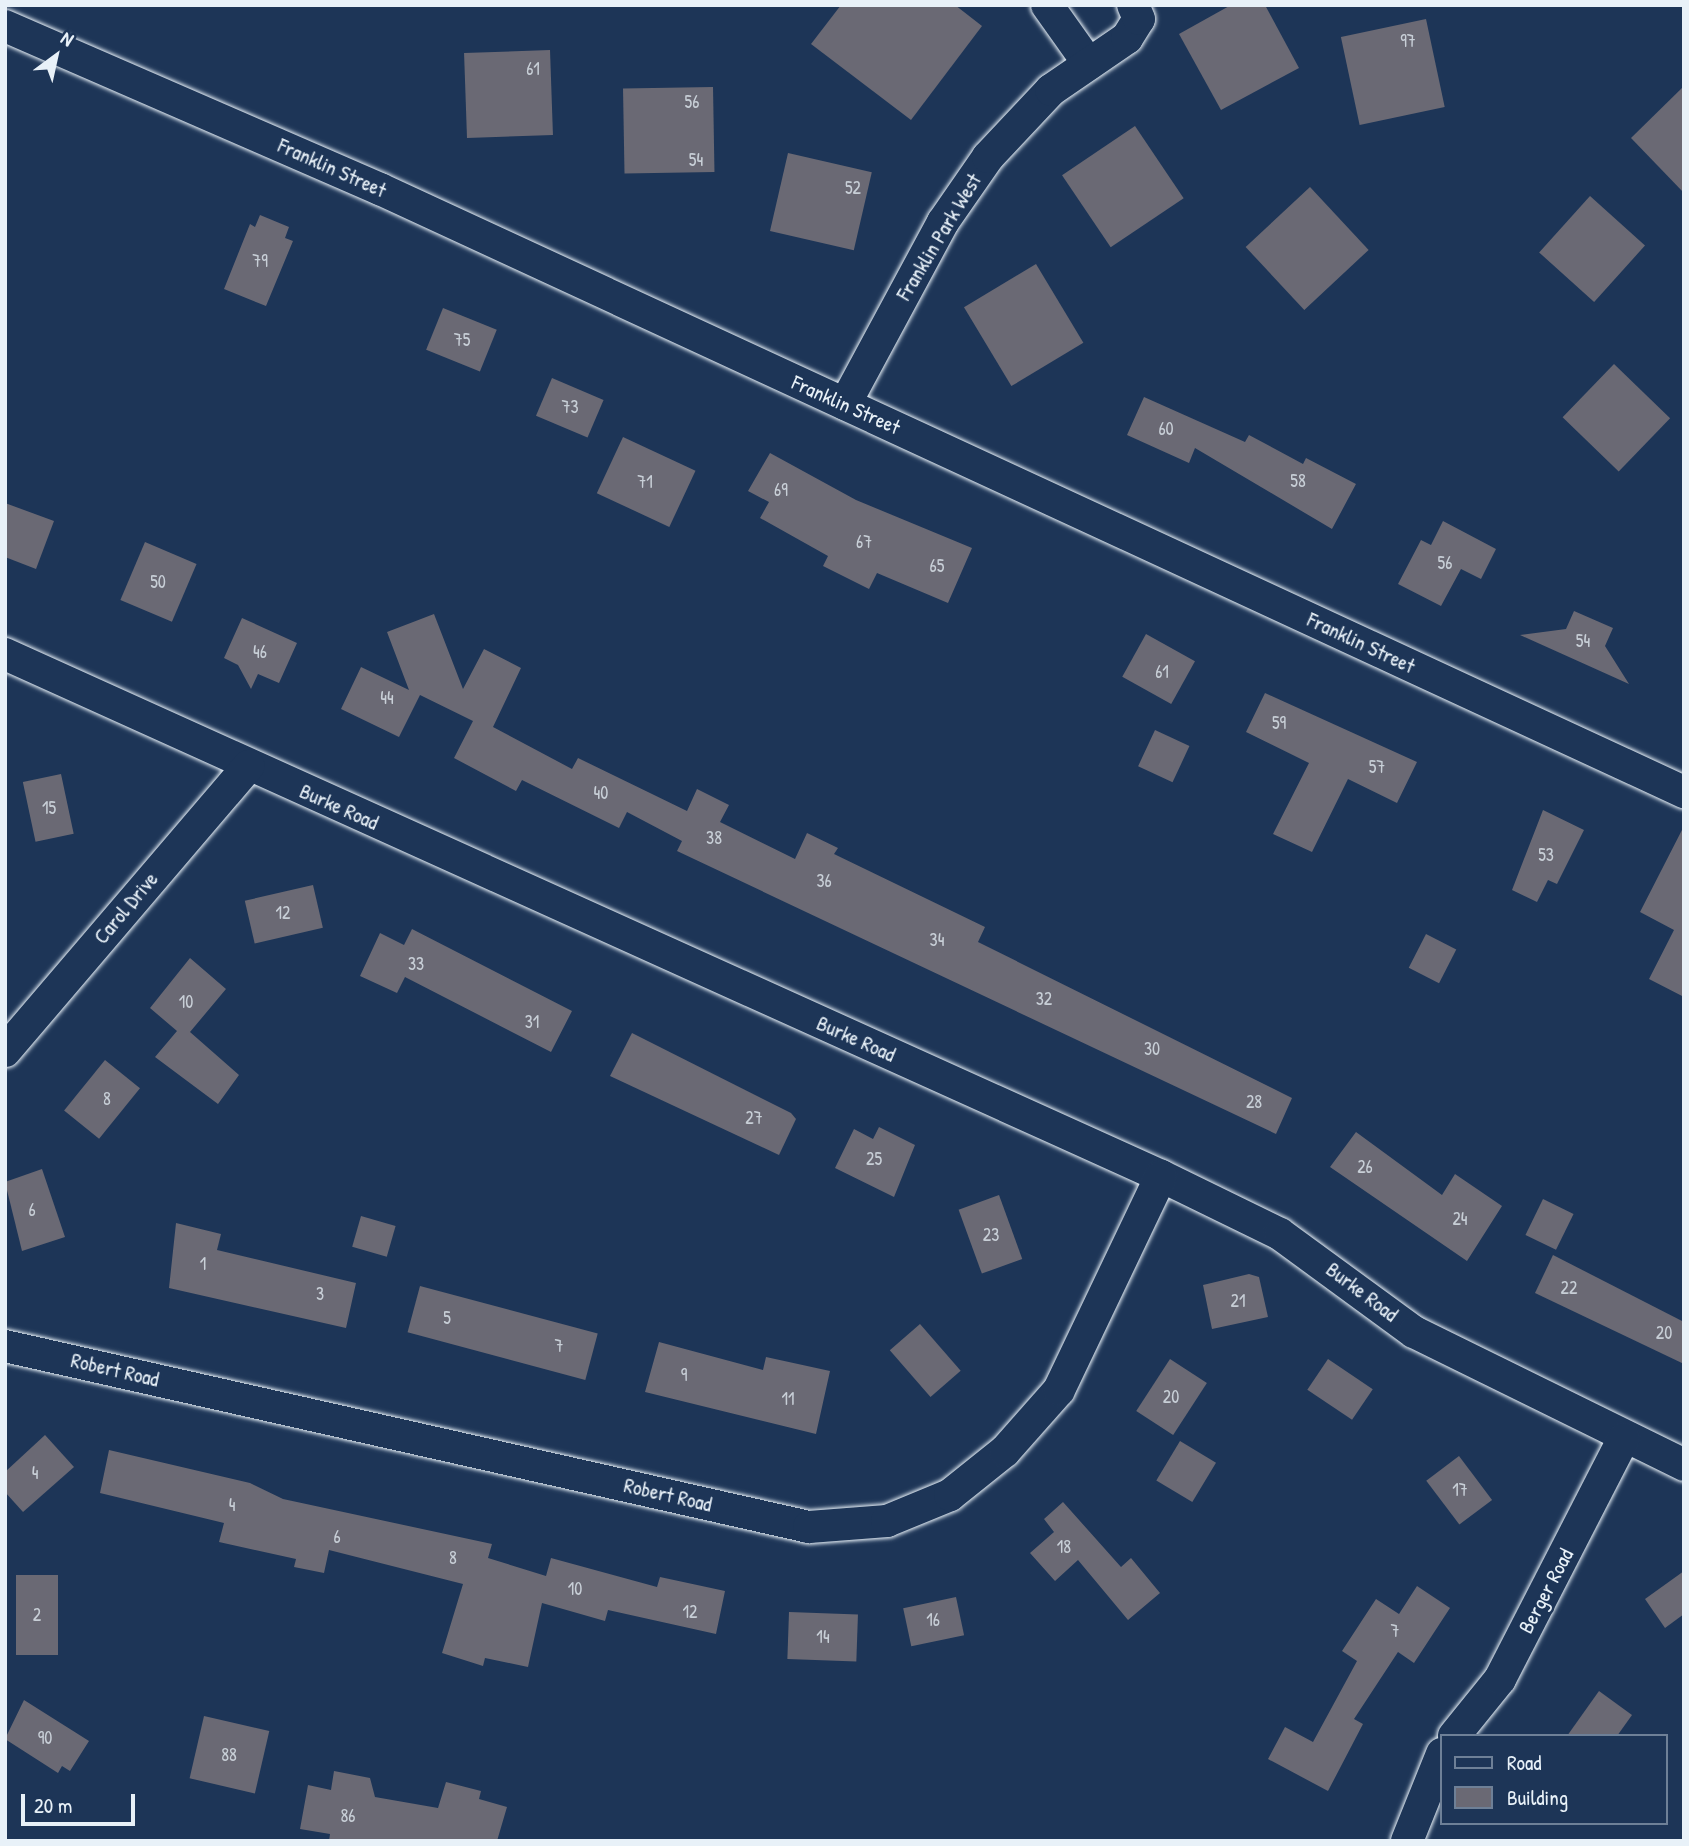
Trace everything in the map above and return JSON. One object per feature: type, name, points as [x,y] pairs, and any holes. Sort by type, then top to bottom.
[{"type":"street","points":[[1047,5],[1090,64]]},
{"type":"street","name":"Franklin Park West","points":[[845,404],[943,222],[988,157],[1051,90],[1127,38],[1139,19],[1133,5]]},
{"type":"street","name":"Franklin Street","points":[[5,26],[380,189],[1684,792]]},
{"type":"street","name":"Burke Road","points":[[5,654],[1161,1176],[1280,1234],[1414,1332],[1624,1438],[1684,1465]]},
{"type":"street","name":"Carol Drive","points":[[5,1051],[248,766]]},
{"type":"street","name":"Robert Road","points":[[5,1346],[809,1527],[887,1521],[950,1495],[1005,1451],[1059,1391],[1161,1176]]},
{"type":"street","name":"Berger Road","points":[[1456,1734],[1500,1679],[1624,1438]]},
{"type":"street","points":[[1407,1841],[1440,1759]]},
{"type":"building","points":[[841,5],[955,5],[982,26],[911,120],[811,44]]},
{"type":"building","points":[[1231,5],[1265,5],[1299,68],[1221,110],[1179,34]]},
{"type":"building","points":[[1426,19],[1445,107],[1360,125],[1341,37]]},
{"type":"building","points":[[550,50],[553,135],[467,138],[464,53]]},
{"type":"building","points":[[1684,86],[1684,193],[1631,138]]},
{"type":"building","points":[[713,87],[714,172],[624,174],[623,89]]},
{"type":"building","points":[[1135,126],[1184,198],[1111,247],[1062,175]]},
{"type":"building","points":[[788,153],[872,172],[854,250],[770,231]]},
{"type":"building","points":[[1310,187],[1369,250],[1304,310],[1246,247]]},
{"type":"building","points":[[1590,196],[1645,246],[1594,302],[1539,252]]},
{"type":"building","points":[[260,215],[289,227],[285,238],[293,241],[266,306],[224,289],[250,224],[255,227]]},
{"type":"building","points":[[1036,264],[1083,343],[1011,386],[964,307]]},
{"type":"building","points":[[443,308],[497,330],[480,371],[426,350]]},
{"type":"building","points":[[1614,364],[1670,418],[1619,471],[1563,417]]},
{"type":"building","points":[[552,378],[604,400],[588,438],[536,416]]},
{"type":"building","points":[[1144,397],[1245,442],[1249,435],[1303,464],[1306,458],[1356,484],[1332,529],[1195,448],[1189,463],[1127,435]]},
{"type":"building","points":[[623,437],[696,471],[669,527],[597,493]]},
{"type":"building","points":[[770,453],[856,500],[972,548],[948,603],[877,573],[869,589],[823,566],[828,556],[760,518],[769,502],[748,491]]},
{"type":"building","points":[[5,503],[54,521],[36,569],[5,557]]},
{"type":"building","points":[[1443,521],[1496,549],[1481,579],[1461,569],[1441,606],[1398,584],[1421,540],[1431,545]]},
{"type":"building","points":[[145,542],[197,564],[172,622],[120,600]]},
{"type":"building","points":[[1574,611],[1613,628],[1605,646],[1629,684],[1520,635],[1566,629]]},
{"type":"building","points":[[434,614],[463,689],[484,649],[521,668],[493,727],[572,769],[578,758],[687,811],[697,789],[729,805],[720,822],[795,859],[807,833],[838,848],[834,854],[985,927],[978,942],[1292,1098],[1276,1134],[677,851],[682,841],[627,812],[619,828],[522,780],[516,791],[454,758],[473,721],[420,695],[399,737],[341,709],[361,667],[409,690],[387,632]]},
{"type":"building","points":[[242,618],[297,643],[279,683],[258,674],[251,689],[238,665],[224,658]]},
{"type":"building","points":[[1146,634],[1195,661],[1171,704],[1122,677]]},
{"type":"building","points":[[1265,693],[1417,762],[1397,803],[1348,779],[1312,852],[1273,834],[1309,763],[1246,732]]},
{"type":"building","points":[[1155,730],[1189,746],[1173,782],[1138,766]]},
{"type":"building","points":[[61,774],[74,834],[36,842],[23,782]]},
{"type":"building","points":[[1543,810],[1584,830],[1557,884],[1548,880],[1537,902],[1512,890]]},
{"type":"building","points":[[1684,826],[1684,997],[1649,979],[1674,930],[1640,912]]},
{"type":"building","points":[[313,885],[323,928],[255,944],[245,901]]},
{"type":"building","points":[[412,929],[572,1011],[551,1052],[405,977],[397,993],[360,976],[380,933],[404,945]]},
{"type":"building","points":[[1426,934],[1456,949],[1439,983],[1409,968]]},
{"type":"building","points":[[190,958],[226,989],[190,1032],[239,1075],[218,1104],[155,1057],[177,1031],[150,1008]]},
{"type":"building","points":[[632,1033],[791,1113],[796,1119],[779,1155],[610,1076]]},
{"type":"building","points":[[105,1060],[140,1088],[99,1139],[64,1111]]},
{"type":"building","points":[[879,1127],[915,1145],[894,1197],[835,1168],[854,1129],[873,1139]]},
{"type":"building","points":[[1356,1132],[1442,1195],[1455,1174],[1502,1206],[1467,1261],[1330,1167]]},
{"type":"building","points":[[42,1169],[65,1237],[22,1251],[5,1182]]},
{"type":"building","points":[[999,1195],[1022,1259],[982,1274],[959,1210]]},
{"type":"building","points":[[1543,1199],[1574,1214],[1556,1250],[1525,1235]]},
{"type":"building","points":[[361,1216],[396,1226],[387,1257],[352,1247]]},
{"type":"building","points":[[176,1223],[221,1234],[217,1250],[356,1283],[346,1328],[169,1288]]},
{"type":"building","points":[[1553,1255],[1684,1322],[1684,1364],[1535,1293]]},
{"type":"building","points":[[1249,1274],[1259,1277],[1268,1317],[1212,1329],[1203,1285]]},
{"type":"building","points":[[420,1286],[598,1334],[585,1380],[408,1332]]},
{"type":"building","points":[[920,1324],[961,1371],[930,1397],[890,1350]]},
{"type":"building","points":[[659,1342],[763,1370],[766,1357],[830,1371],[816,1434],[645,1392]]},
{"type":"building","points":[[1170,1359],[1207,1383],[1173,1435],[1136,1411]]},
{"type":"building","points":[[1328,1359],[1373,1389],[1352,1420],[1307,1390]]},
{"type":"building","points":[[45,1435],[74,1467],[23,1512],[5,1492],[5,1472]]},
{"type":"building","points":[[1180,1441],[1216,1463],[1192,1502],[1156,1480]]},
{"type":"building","points":[[109,1450],[250,1483],[283,1499],[492,1544],[488,1558],[546,1576],[551,1558],[657,1587],[660,1577],[725,1591],[716,1634],[608,1610],[605,1621],[542,1603],[528,1667],[485,1658],[483,1666],[442,1653],[463,1584],[329,1550],[324,1573],[294,1567],[296,1559],[219,1542],[224,1523],[100,1493]]},
{"type":"building","points":[[1459,1456],[1492,1500],[1459,1525],[1426,1481]]},
{"type":"building","points":[[1063,1502],[1121,1567],[1131,1558],[1160,1593],[1128,1620],[1078,1560],[1055,1581],[1030,1553],[1054,1532],[1044,1519]]},
{"type":"building","points":[[1684,1571],[1684,1614],[1665,1628],[1645,1599]]},
{"type":"building","points":[[16,1575],[58,1575],[58,1655],[16,1655]]},
{"type":"building","points":[[1417,1586],[1450,1608],[1414,1663],[1398,1652],[1354,1719],[1363,1724],[1328,1791],[1268,1759],[1285,1727],[1313,1742],[1357,1661],[1342,1651],[1376,1599],[1399,1614]]},
{"type":"building","points":[[956,1597],[964,1635],[911,1646],[903,1608]]},
{"type":"building","points":[[789,1612],[858,1614],[856,1661],[787,1659]]},
{"type":"building","points":[[1599,1691],[1632,1715],[1618,1734],[1568,1734]]},
{"type":"building","points":[[24,1700],[89,1741],[70,1771],[62,1766],[58,1773],[5,1739]]},
{"type":"building","points":[[204,1716],[269,1731],[255,1793],[190,1778]]},
{"type":"building","points":[[334,1771],[370,1778],[375,1797],[438,1808],[446,1782],[481,1791],[479,1799],[507,1807],[497,1841],[329,1841],[330,1834],[300,1829],[308,1785],[331,1790]]}]
